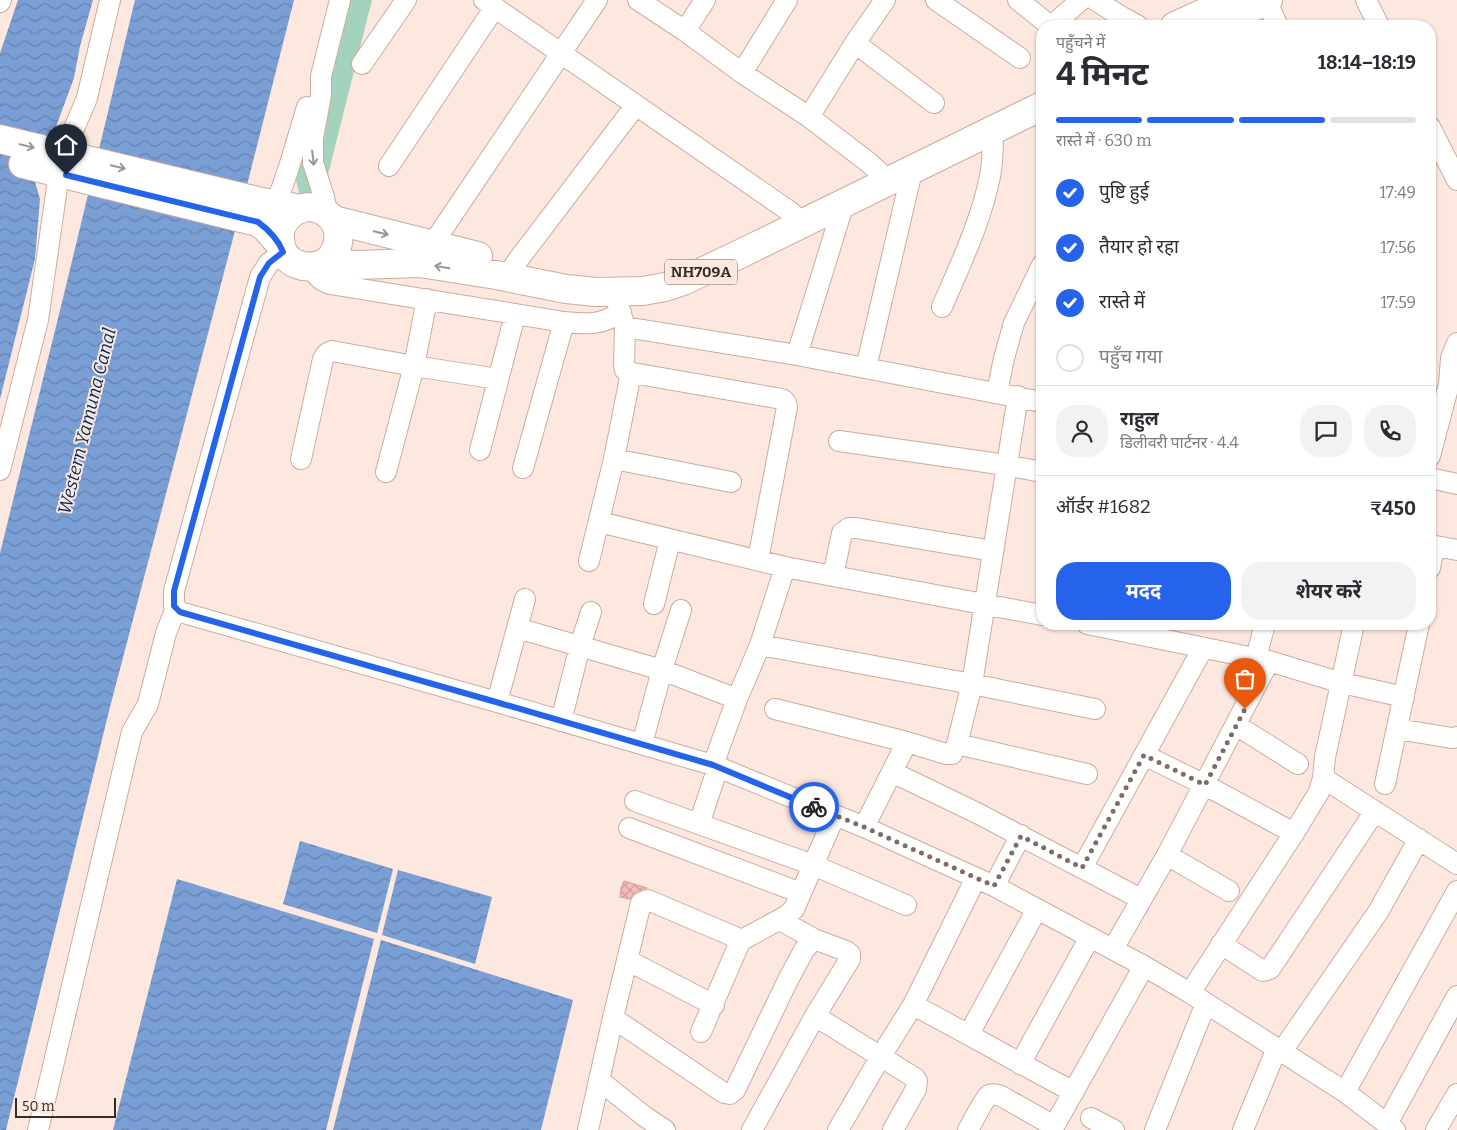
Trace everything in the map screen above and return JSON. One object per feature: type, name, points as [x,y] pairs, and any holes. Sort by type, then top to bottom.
[{"type":"highway","points":[[1189,20],[1214,9],[1267,0]]},
{"type":"highway","name":"NH709A","points":[[293,212],[265,227],[282,248],[288,259],[304,267],[321,264],[420,264],[596,292],[620,310],[643,291],[683,281],[844,203],[881,178],[1036,94]]},
{"type":"highway","name":"NH709A","points":[[0,158],[61,164],[293,212],[514,264],[596,278],[641,277],[677,268],[792,213],[881,178],[912,171],[1036,109]]},
{"type":"highway","name":"NH709A","points":[[0,139],[61,164]]},
{"type":"highway","points":[[282,248],[280,235],[282,226],[286,218],[293,212],[338,228],[338,246],[335,254],[321,264]]},
{"type":"street","points":[[0,470],[38,320],[61,164],[87,98],[110,0]]},
{"type":"street","points":[[321,76],[311,92],[290,168],[293,212],[324,197],[313,163],[313,138],[321,95],[321,76],[340,0]]},
{"type":"street","points":[[362,64],[406,0]]},
{"type":"street","points":[[432,245],[598,0]]},
{"type":"street","points":[[638,0],[809,118],[868,162],[881,178]]},
{"type":"street","points":[[685,31],[705,0]]},
{"type":"street","points":[[742,73],[787,0]]},
{"type":"street","points":[[809,118],[855,43],[885,0]]},
{"type":"street","points":[[1018,0],[1043,20]]},
{"type":"street","points":[[1059,20],[1082,0]]},
{"type":"street","points":[[1095,0],[1127,20]]},
{"type":"street","points":[[1126,0],[1134,20]]},
{"type":"street","points":[[1267,0],[1275,20]]},
{"type":"street","points":[[1366,0],[1376,20]]},
{"type":"street","points":[[939,1],[1020,58]]},
{"type":"street","points":[[388,166],[490,4],[792,213]]},
{"type":"street","points":[[855,43],[934,103]]},
{"type":"street","points":[[514,264],[636,105]]},
{"type":"street","points":[[942,307],[986,193],[992,161],[993,130]]},
{"type":"street","points":[[1436,139],[1457,180]]},
{"type":"street","points":[[866,368],[912,171]]},
{"type":"street","points":[[798,355],[844,203]]},
{"type":"street","points":[[282,248],[260,277],[174,591],[173,603],[180,612],[715,766],[864,827],[985,882],[1144,966],[1198,998],[1345,1092],[1391,1127],[1457,996]]},
{"type":"street","points":[[321,264],[315,275],[322,281],[330,284],[515,315],[590,324],[610,319],[620,310]]},
{"type":"street","points":[[997,393],[1014,323],[1036,277]]},
{"type":"street","points":[[386,472],[414,366],[428,299]]},
{"type":"street","points":[[620,310],[798,355],[1036,400]]},
{"type":"street","points":[[620,310],[624,366],[625,370],[631,374],[776,398],[786,402],[787,407],[758,560]]},
{"type":"street","points":[[480,450],[515,315]]},
{"type":"street","points":[[523,468],[564,322]]},
{"type":"street","points":[[1436,433],[1449,384],[1451,358],[1457,342]]},
{"type":"street","points":[[301,460],[325,354],[332,352],[498,380]]},
{"type":"street","points":[[589,561],[614,459],[631,374]]},
{"type":"street","points":[[775,709],[952,754],[957,744],[972,684],[1018,396]]},
{"type":"street","points":[[839,441],[1036,471]]},
{"type":"street","points":[[614,459],[731,482]]},
{"type":"street","points":[[1436,479],[1457,484]]},
{"type":"street","points":[[599,522],[785,567],[1036,614]]},
{"type":"street","points":[[833,576],[842,533],[848,528],[993,551]]},
{"type":"street","points":[[654,604],[670,540]]},
{"type":"street","points":[[1436,546],[1457,550]]},
{"type":"street","points":[[699,824],[715,766],[737,700],[760,645],[785,567]]},
{"type":"street","points":[[496,702],[525,599]]},
{"type":"street","points":[[38,1130],[132,732],[148,704],[166,633],[176,608]]},
{"type":"street","points":[[642,744],[681,610]]},
{"type":"street","points":[[561,721],[580,646],[591,612]]},
{"type":"street","points":[[517,628],[662,670],[737,700]]},
{"type":"street","points":[[1116,630],[1263,660],[1342,683],[1404,697]]},
{"type":"street","points":[[1113,949],[1168,855],[1236,725],[1263,660],[1265,630]]},
{"type":"street","points":[[1155,1130],[1198,998],[1222,944],[1319,792],[1353,630]]},
{"type":"street","points":[[1386,784],[1418,630]]},
{"type":"street","points":[[760,645],[1095,709]]},
{"type":"street","points":[[1082,868],[1203,648]]},
{"type":"street","points":[[1236,725],[1298,764]]},
{"type":"street","points":[[1396,729],[1452,738],[1457,736]]},
{"type":"street","points":[[864,827],[907,742]]},
{"type":"street","points":[[957,744],[1087,774]]},
{"type":"street","points":[[1144,755],[1205,785],[1294,833]]},
{"type":"street","points":[[892,772],[976,813],[1141,899]]},
{"type":"street","points":[[1323,778],[1419,839],[1455,857]]},
{"type":"street","points":[[635,801],[813,865],[906,905]]},
{"type":"street","points":[[1222,944],[1262,971],[1270,969],[1375,811]]},
{"type":"street","points":[[701,1032],[736,949],[742,940],[780,920],[794,909],[835,815]]},
{"type":"street","points":[[629,828],[801,893]]},
{"type":"street","points":[[838,1130],[985,882],[1021,836]]},
{"type":"street","points":[[1244,1130],[1279,1050],[1378,912],[1419,839]]},
{"type":"street","points":[[1168,855],[1229,891]]},
{"type":"street","points":[[1345,1092],[1457,891]]},
{"type":"street","points":[[588,1130],[613,1018],[642,903],[648,900],[742,940]]},
{"type":"street","points":[[970,1034],[1037,909]]},
{"type":"street","points":[[752,1130],[815,1016],[850,959],[850,954],[780,920]]},
{"type":"street","points":[[1020,1064],[1090,937]]},
{"type":"street","points":[[613,1018],[724,1093],[730,1094],[735,1090],[804,950],[814,938]]},
{"type":"street","points":[[627,960],[714,1005]]},
{"type":"street","points":[[968,1130],[986,1099],[991,1094],[1001,1096],[1053,1128],[1144,966]]},
{"type":"street","points":[[913,1005],[970,1034],[1020,1064],[1074,1092]]},
{"type":"street","points":[[815,1016],[915,1078],[917,1082],[916,1089],[893,1130]]},
{"type":"street","points":[[599,1080],[644,1116],[665,1130]]},
{"type":"street","points":[[1436,1130],[1457,1094]]},
{"type":"street","points":[[1091,1118],[1114,1130]]},
{"type":"green space","points":[[336,0],[372,0],[320,206],[299,193],[293,167]]},
{"type":"water","points":[[18,0],[93,0],[80,46],[74,78],[54,132],[35,142],[30,165],[40,199],[35,259],[0,399],[0,53]]},
{"type":"water","name":"Western Yamuna Canal","points":[[135,0],[294,0],[109,711],[6,1130],[0,1130],[0,553]]},
{"type":"water","points":[[300,841],[393,869],[377,933],[283,904]]},
{"type":"water","points":[[398,870],[492,897],[475,964],[382,935]]},
{"type":"water","points":[[177,879],[374,939],[326,1130],[113,1130]]},
{"type":"water","points":[[381,940],[573,1000],[541,1130],[333,1130]]},
{"type":"building","points":[[624,881],[647,888],[636,892],[630,899],[620,897]]},
{"type":"way so far","points":[[814,807],[864,827],[994,886],[1021,836],[1082,868],[1144,755],[1205,785],[1245,709]]},
{"type":"route","points":[[66,175],[258,222],[272,234],[280,244],[283,252],[269,263],[260,277],[174,591],[174,606],[180,612],[713,765],[814,807]]}]
